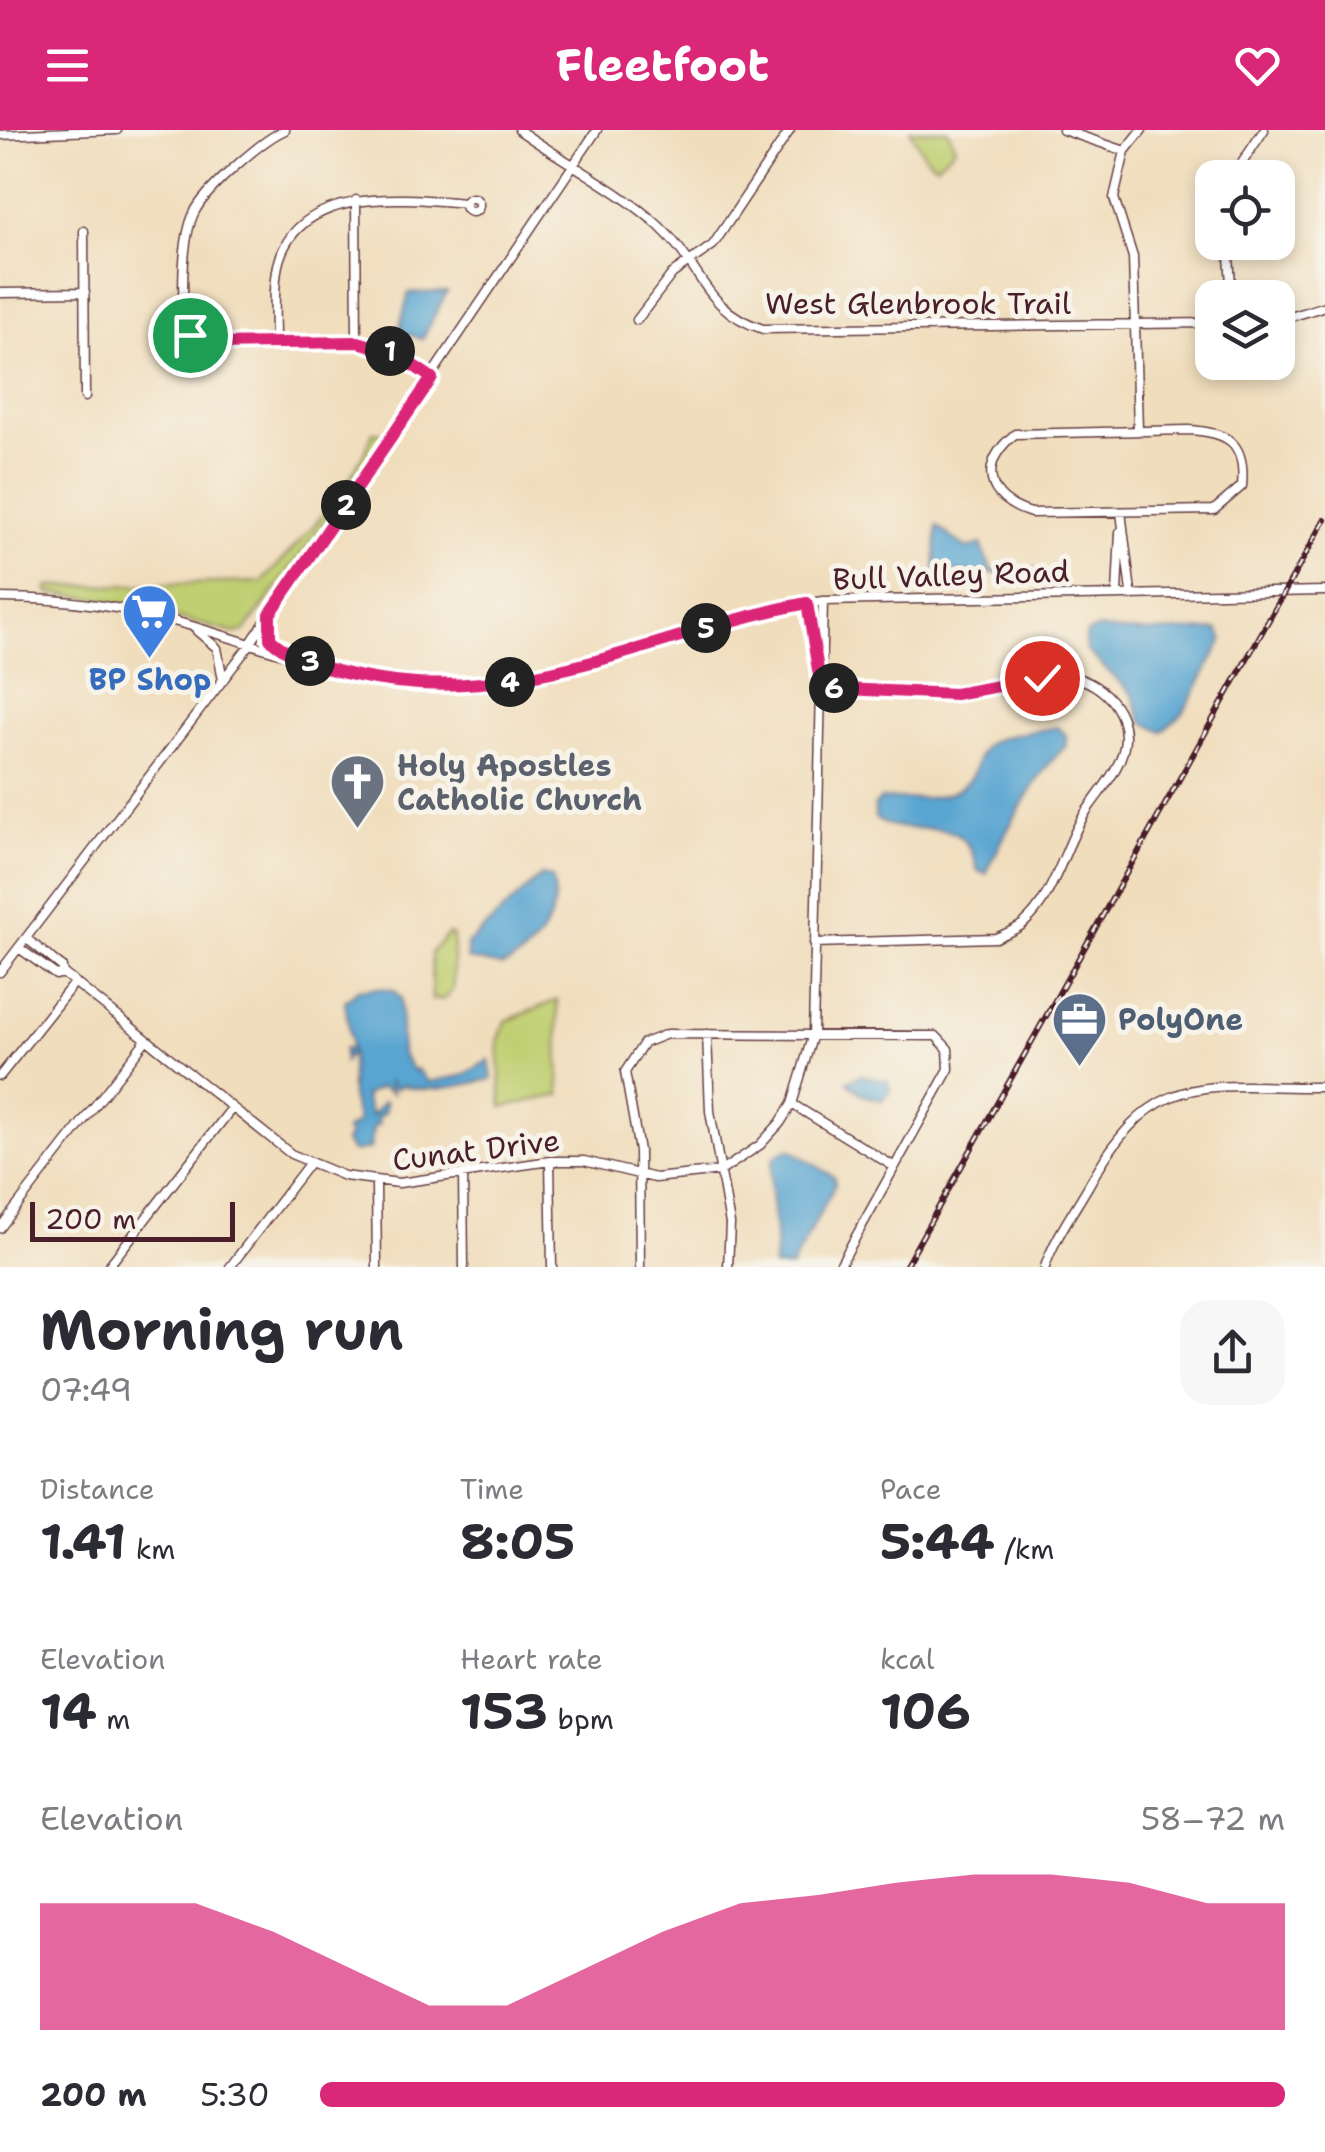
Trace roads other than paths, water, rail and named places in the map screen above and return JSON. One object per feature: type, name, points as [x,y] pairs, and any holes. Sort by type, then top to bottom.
[{"type":"street","points":[[0,135],[117,130]]},
{"type":"street","points":[[285,130],[219,183],[195,211],[184,255],[187,328],[193,338],[206,344],[358,342],[393,352],[432,378]]},
{"type":"street","name":"West Glenbrook Trail","points":[[518,130],[659,226],[689,261],[716,303],[734,320],[762,328],[1195,323]]},
{"type":"street","points":[[0,972],[248,647],[596,130]]},
{"type":"street","points":[[637,320],[654,293],[726,230],[790,130]]},
{"type":"street","points":[[1063,130],[1125,152]]},
{"type":"street","points":[[1138,430],[1133,257],[1114,198],[1125,152],[1142,130]]},
{"type":"street","points":[[1244,160],[1264,130]]},
{"type":"street","points":[[275,342],[279,262],[310,219],[356,200],[465,203]]},
{"type":"street","points":[[356,200],[358,342]]},
{"type":"street","points":[[84,230],[85,397]]},
{"type":"street","points":[[0,293],[85,292]]},
{"type":"street","points":[[1295,316],[1325,306]]},
{"type":"street","points":[[1138,430],[1219,432],[1234,445],[1244,466],[1242,486],[1214,510],[1031,514],[1014,508],[996,493],[990,474],[997,448],[1015,434],[1138,430]]},
{"type":"street","points":[[1116,592],[1122,512]]},
{"type":"street","points":[[1122,512],[1131,592]]},
{"type":"street","name":"Bull Valley Road","points":[[0,598],[66,601],[190,625],[248,647],[326,669],[441,687],[496,684],[807,603],[1116,592],[1325,590]]},
{"type":"street","name":"Cunat Drive","points":[[19,948],[56,974],[62,973],[308,1164],[376,1184],[550,1161],[584,1161],[638,1174],[682,1179],[720,1171],[760,1146],[792,1104],[812,1034],[823,602]]},
{"type":"street","name":"Cunat Drive","points":[[807,603],[814,657],[821,668]]},
{"type":"street","points":[[270,614],[270,639],[326,669]]},
{"type":"street","points":[[190,625],[217,648],[223,680]]},
{"type":"street","points":[[814,943],[996,938],[1023,924],[1041,901],[1076,825],[1112,773],[1124,746],[1123,724],[1114,704],[1092,682],[1054,675],[955,694],[821,688]]},
{"type":"street","name":"Cunat Drive","points":[[27,939],[62,967],[62,973]]},
{"type":"street","points":[[0,1076],[74,983]]},
{"type":"street","points":[[640,1267],[638,1132],[624,1089],[625,1072],[632,1057],[654,1037],[928,1033],[943,1042],[950,1069],[839,1267]]},
{"type":"street","points":[[707,1034],[710,1111],[730,1224],[728,1267]]},
{"type":"street","points":[[0,1228],[146,1040]]},
{"type":"street","points":[[1045,1267],[1117,1136],[1153,1104],[1197,1089],[1325,1087]]},
{"type":"street","points":[[792,1104],[893,1166]]},
{"type":"street","points":[[108,1267],[232,1108]]},
{"type":"street","points":[[550,1161],[552,1267]]},
{"type":"street","points":[[230,1267],[308,1164]]},
{"type":"street","points":[[463,1174],[464,1267]]},
{"type":"street","points":[[376,1184],[377,1267]]},
{"type":"water","points":[[447,292],[422,339],[404,333],[400,326],[409,293]]},
{"type":"water","points":[[937,526],[967,549],[981,544],[991,570],[1034,569],[1039,574],[935,572]]},
{"type":"water","points":[[1098,628],[1142,632],[1218,630],[1223,640],[1183,713],[1162,732],[1142,721],[1133,695],[1086,650],[1086,634]]},
{"type":"water","points":[[1058,727],[1066,735],[1066,746],[1031,789],[986,874],[978,871],[971,850],[961,837],[949,831],[890,825],[875,818],[875,805],[881,799],[929,798],[963,785],[971,777],[982,750],[995,740]]},
{"type":"water","points":[[542,875],[552,878],[553,905],[536,942],[502,966],[467,959],[467,944]]},
{"type":"water","points":[[358,990],[393,990],[401,998],[401,1053],[414,1072],[417,1069],[428,1082],[462,1076],[489,1060],[492,1079],[423,1089],[403,1085],[395,1089],[388,1080],[392,1093],[381,1087],[364,1096],[371,1116],[384,1101],[386,1105],[377,1117],[379,1124],[373,1127],[370,1149],[353,1152],[345,1143],[349,1133],[345,1131],[358,1122],[351,1097],[351,1052],[344,1061],[344,1049],[350,1049],[351,1043],[345,1001]]},
{"type":"water","points":[[861,1075],[888,1081],[890,1091],[882,1100],[863,1095],[847,1081]]},
{"type":"water","points":[[790,1149],[834,1177],[835,1185],[791,1267],[773,1267],[771,1170],[774,1157]]},
{"type":"railway","points":[[905,1267],[1325,520]]},
{"type":"place","name":"BP Shop","points":[[150,660]]},
{"type":"place","name":"Holy Apostles Catholic Church","points":[[358,831]]},
{"type":"place","name":"PolyOne","points":[[1079,1068]]}]
